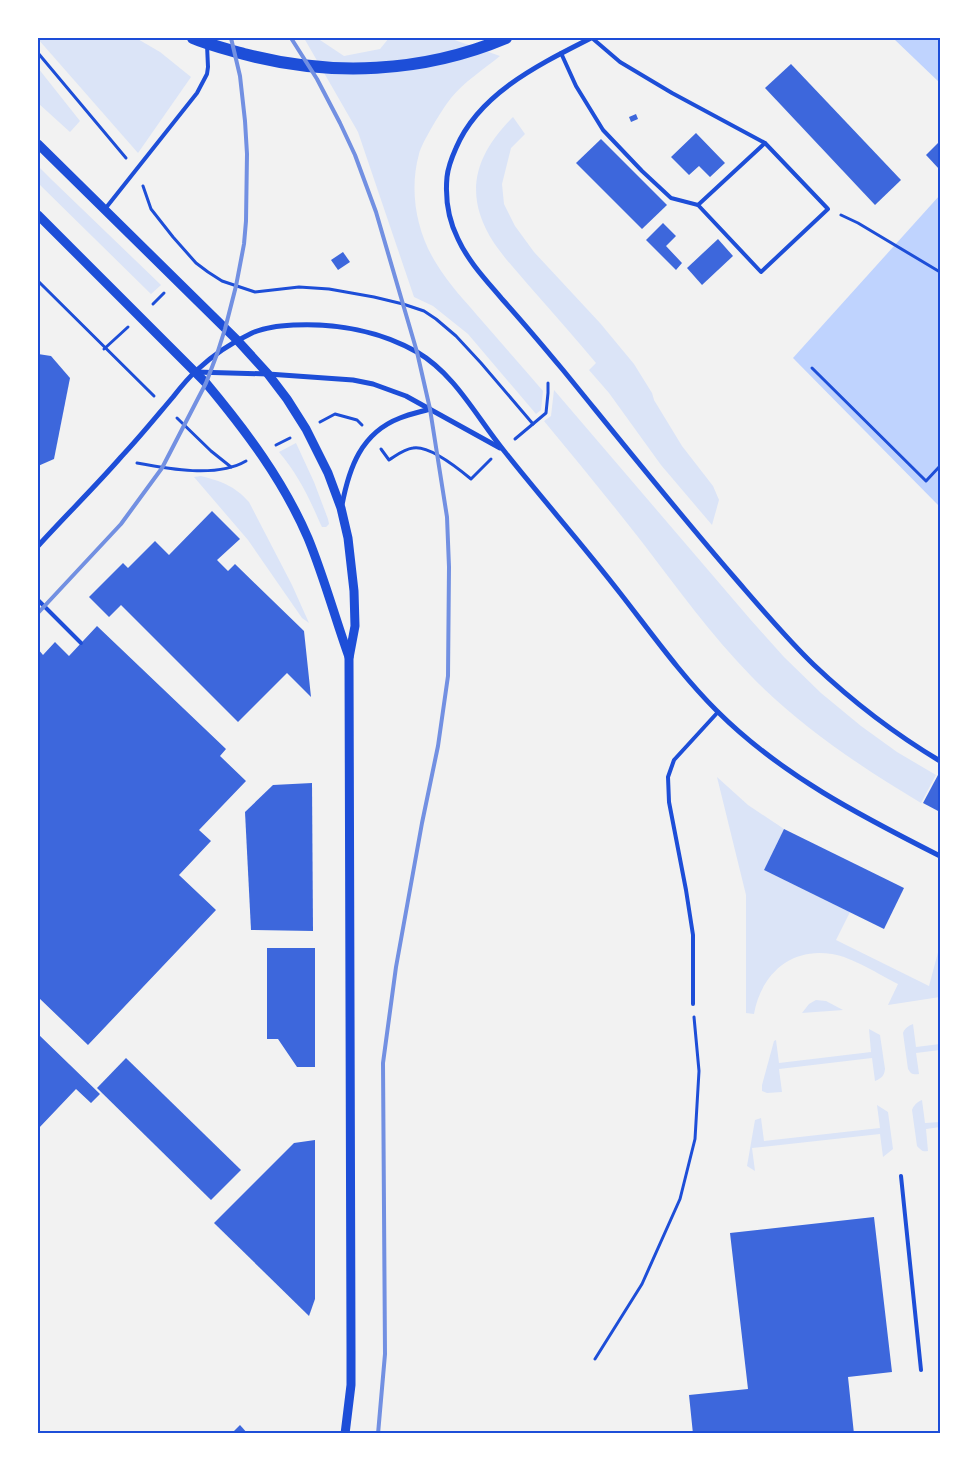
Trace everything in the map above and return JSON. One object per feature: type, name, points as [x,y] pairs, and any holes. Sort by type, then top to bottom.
[{"type":"main road","points":[[193,38],[274,61],[358,68],[384,68],[436,61],[506,38]]},
{"type":"street","points":[[591,38],[519,78],[492,98],[472,119],[460,137],[447,174],[446,192],[447,208],[458,240],[468,257],[484,277],[563,370],[682,517],[790,640],[812,663],[858,704],[882,723],[940,762]]},
{"type":"street","points":[[38,144],[238,341],[268,374],[306,429],[328,473],[341,508],[349,546],[354,591],[355,626],[349,658],[351,1385],[345,1434]]},
{"type":"street","points":[[38,216],[206,383],[261,453],[289,500],[308,539],[349,658]]},
{"type":"street","points":[[38,546],[120,459],[194,372],[217,354],[255,331],[279,326],[325,324],[353,328],[394,342],[417,352],[454,384],[503,450],[619,592],[665,652],[692,685],[718,712],[771,757],[836,802],[940,856]]},
{"type":"street","points":[[194,372],[268,374],[353,380],[373,384],[406,396],[503,450]]},
{"type":"street","points":[[341,508],[346,483],[353,464],[362,448],[379,430],[390,423],[430,410]]},
{"type":"lane","points":[[104,209],[197,93],[207,74],[206,38]]},
{"type":"lane","points":[[561,53],[576,86],[603,130],[671,198],[698,205],[761,272],[828,209],[765,143],[672,93],[620,62],[591,38]]},
{"type":"lane","points":[[698,205],[765,143]]},
{"type":"lane","points":[[38,600],[81,643]]},
{"type":"lane","points":[[693,1004],[693,935],[669,802],[668,777],[674,760],[718,712]]},
{"type":"lane","points":[[901,1176],[921,1370]]},
{"type":"path","points":[[38,53],[137,170],[151,208],[196,263]]},
{"type":"path","points":[[858,223],[940,272]]},
{"type":"path","points":[[38,281],[104,349],[211,451],[232,468]]},
{"type":"path","points":[[158,300],[166,291]]},
{"type":"path","points":[[104,349],[116,338]]},
{"type":"path","points":[[812,368],[926,481],[940,466]]},
{"type":"path","points":[[384,453],[389,460],[404,450],[418,447],[451,463],[471,479],[476,472],[546,413],[548,383]]},
{"type":"path","points":[[325,419],[335,414],[357,420],[360,424]]},
{"type":"path","points":[[276,444],[292,437]]},
{"type":"path","points":[[120,459],[162,468],[216,471],[232,468],[243,463]]},
{"type":"path","points":[[595,1359],[642,1284],[680,1199],[695,1139],[699,1080],[693,1004]]},
{"type":"shaded area","points":[[38,38],[136,38],[160,52],[191,77],[138,153]]},
{"type":"shaded area","points":[[304,38],[317,38],[344,56],[380,49],[389,38],[449,38],[500,56],[456,92],[438,117],[424,142],[416,168],[416,210],[429,251],[441,271],[458,294],[543,391],[541,410],[536,414],[468,334],[433,306],[414,297],[358,132]]},
{"type":"shaded area","points":[[38,68],[80,121],[70,132],[38,103]]},
{"type":"shaded area","points":[[513,117],[525,134],[511,148],[502,184],[504,204],[515,226],[534,252],[600,323],[634,364],[682,446],[713,486],[719,500],[712,525],[661,465],[609,393],[589,370],[596,363],[507,261],[484,225],[478,209],[477,177],[489,146]]},
{"type":"shaded area","points":[[38,166],[161,285],[151,294],[38,183]]},
{"type":"shaded area","points":[[554,390],[784,657],[821,693],[861,726],[897,752],[936,775],[921,803],[876,775],[811,729],[771,695],[722,645],[544,421],[551,416]]},
{"type":"shaded area","points":[[296,443],[328,519],[329,524],[326,527],[322,527],[302,486],[279,452]]},
{"type":"shaded area","points":[[201,476],[227,485],[249,502],[292,585],[309,623],[302,618],[248,540],[194,477]]},
{"type":"shaded area","points":[[717,777],[748,805],[784,829],[764,870],[850,912],[836,940],[929,986],[940,945],[940,997],[888,1005],[898,984],[848,959],[832,954],[817,953],[803,955],[780,967],[763,987],[754,1014],[746,1013],[746,895]]},
{"type":"shaded area","points":[[816,1000],[826,1001],[843,1010],[802,1013],[809,1004]]},
{"type":"shaded area","points":[[913,1024],[916,1047],[940,1044],[940,1050],[916,1053],[919,1074],[912,1074],[908,1069],[903,1033],[907,1027]]},
{"type":"shaded area","points":[[869,1029],[880,1035],[885,1069],[879,1079],[875,1081],[872,1058],[779,1069],[782,1092],[767,1093],[762,1091],[774,1041],[776,1040],[779,1063],[871,1052]]},
{"type":"shaded area","points":[[922,1100],[925,1123],[940,1122],[940,1127],[926,1129],[928,1151],[922,1150],[917,1146],[912,1110]]},
{"type":"shaded area","points":[[877,1105],[888,1112],[893,1149],[883,1157],[880,1134],[752,1148],[755,1171],[747,1166],[755,1120],[761,1118],[764,1141],[880,1128]]},
{"type":"water","points":[[893,38],[940,38],[940,83]]},
{"type":"water","points":[[940,195],[940,507],[793,358]]},
{"type":"building","points":[[791,64],[901,180],[875,205],[765,88]]},
{"type":"building","points":[[636,114],[638,119],[631,122],[629,117]]},
{"type":"building","points":[[696,133],[725,163],[710,177],[699,166],[689,175],[671,157]]},
{"type":"building","points":[[601,139],[667,205],[642,229],[576,163]]},
{"type":"building","points":[[940,141],[940,170],[926,155]]},
{"type":"building","points":[[663,223],[676,236],[666,246],[682,263],[676,270],[646,240]]},
{"type":"building","points":[[718,239],[733,256],[702,285],[687,268]]},
{"type":"building","points":[[343,252],[350,262],[338,270],[331,260]]},
{"type":"building","points":[[38,354],[51,356],[70,378],[54,459],[38,466]]},
{"type":"building","points":[[212,511],[240,539],[217,560],[228,571],[235,564],[304,631],[311,697],[287,673],[238,722],[121,605],[109,617],[89,597],[123,563],[128,568],[155,541],[169,555]]},
{"type":"building","points":[[97,626],[226,749],[220,756],[246,781],[199,830],[211,841],[179,875],[216,910],[88,1045],[38,997],[38,649],[43,655],[55,642],[69,656]]},
{"type":"building","points":[[938,775],[940,777],[940,812],[923,803]]},
{"type":"building","points":[[312,783],[313,931],[251,930],[245,812],[273,785]]},
{"type":"building","points":[[784,829],[904,888],[884,929],[764,870]]},
{"type":"building","points":[[267,948],[315,948],[315,1067],[297,1067],[278,1039],[267,1039]]},
{"type":"building","points":[[38,1034],[100,1094],[91,1103],[76,1089],[38,1129]]},
{"type":"building","points":[[126,1058],[241,1170],[211,1200],[97,1088]]},
{"type":"building","points":[[315,1140],[315,1299],[309,1316],[214,1223],[294,1143]]},
{"type":"building","points":[[874,1217],[892,1372],[848,1377],[854,1434],[693,1434],[689,1395],[748,1389],[730,1233]]},
{"type":"building","points":[[240,1425],[248,1434],[231,1434]]},
{"type":"railway","points":[[38,613],[121,524],[162,468],[206,383],[217,354],[236,286],[244,244],[246,221],[247,154],[245,121],[240,76],[231,38]]},
{"type":"railway","points":[[291,38],[317,79],[340,123],[355,155],[376,212],[417,352],[430,409],[447,517],[449,567],[448,676],[438,746],[396,967],[383,1063],[385,1354],[378,1434]]}]
